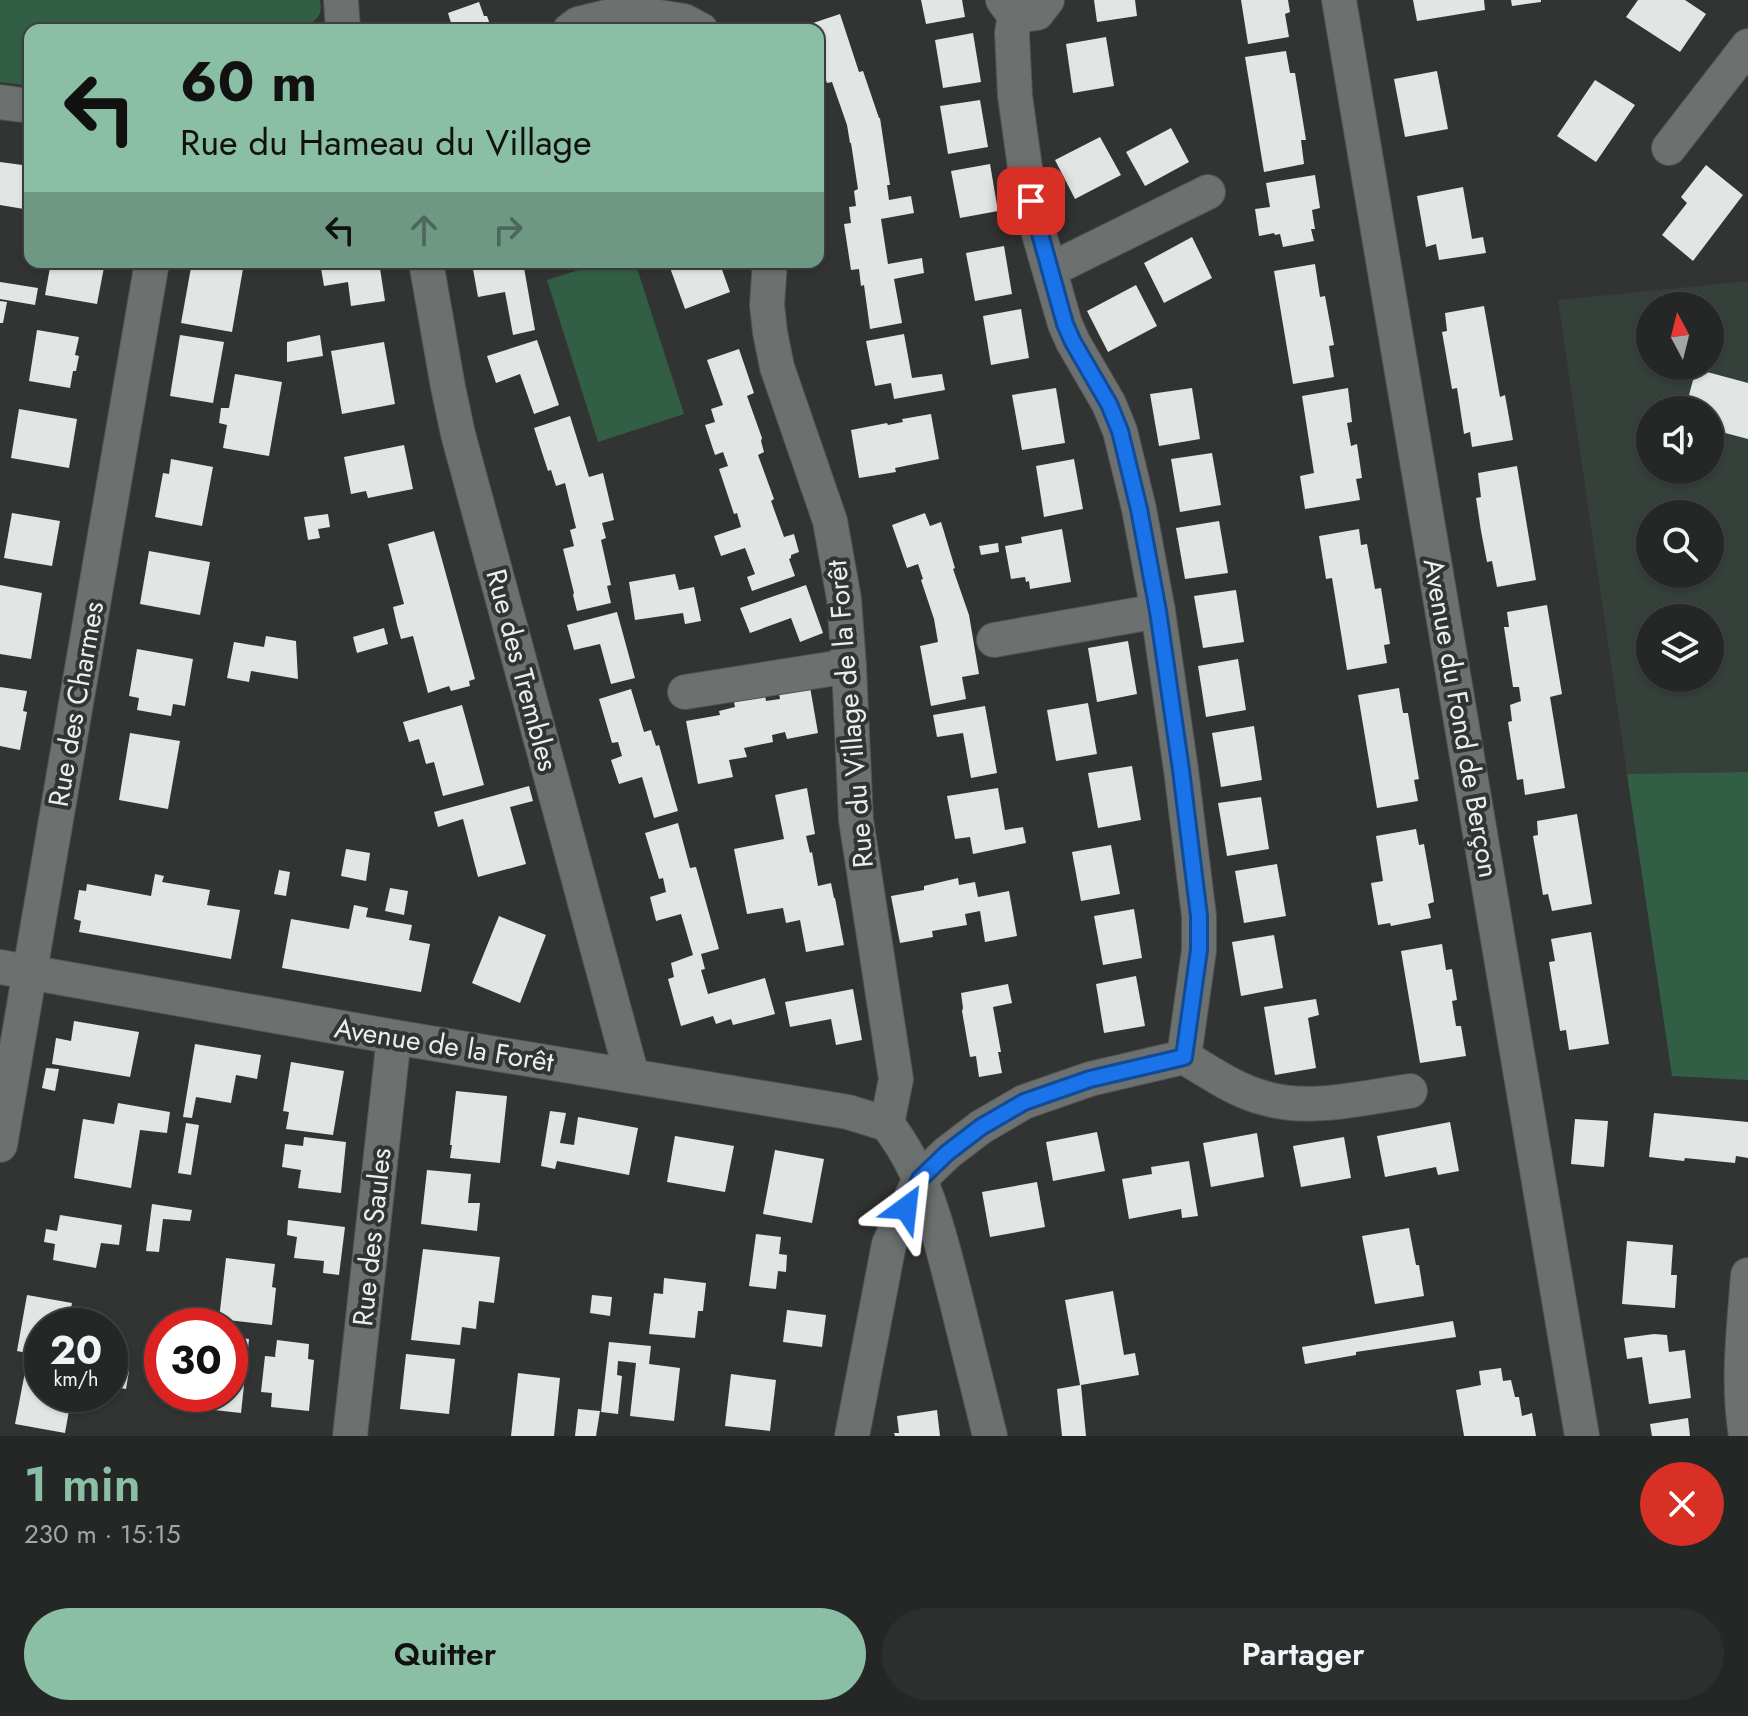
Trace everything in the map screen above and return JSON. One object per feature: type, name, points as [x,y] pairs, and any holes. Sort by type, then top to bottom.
[{"type":"street","points":[[341,0],[343,24]]},
{"type":"street","points":[[1047,0],[1037,13],[1009,8],[1015,96],[1035,220],[1065,324],[1109,404],[1120,431],[1139,509],[1158,611],[1199,916],[1199,950],[1184,1057]]},
{"type":"street","name":"Avenue du Fond de Berçon","points":[[1339,0],[1582,1436]]},
{"type":"street","points":[[578,24],[627,12],[690,24]]},
{"type":"street","points":[[1669,148],[1748,46]]},
{"type":"street","points":[[0,102],[24,105]]},
{"type":"street","points":[[1050,270],[1208,192]]},
{"type":"street","name":"Rue des Charmes","points":[[0,1145],[15,970],[151,268]]},
{"type":"street","name":"Rue des Trembles","points":[[427,268],[458,434],[632,1076]]},
{"type":"street","name":"Rue du Village de la Forêt","points":[[770,268],[767,305],[777,367],[830,521],[844,599],[856,820],[896,1079],[887,1124]]},
{"type":"street","points":[[994,640],[1158,611]]},
{"type":"street","points":[[685,692],[849,666]]},
{"type":"street","name":"Avenue de la Forêt","points":[[15,970],[848,1112],[887,1124]]},
{"type":"street","name":"Rue des Saules","points":[[350,1436],[394,1037]]},
{"type":"street","points":[[852,1436],[889,1244],[920,1179],[981,1127],[1024,1102],[1090,1079],[1184,1057],[1235,1087],[1265,1099],[1290,1104],[1410,1091]]},
{"type":"street","points":[[887,1124],[901,1142],[920,1179],[942,1245],[990,1436]]},
{"type":"street","points":[[1746,1436],[1741,1364],[1748,1275]]},
{"type":"shaded area","points":[[1748,281],[1748,772],[1627,774],[1558,300],[1636,292],[1636,380],[1724,380],[1724,292],[1638,292]]},
{"type":"green space","points":[[0,0],[320,0],[318,17],[309,24],[24,24],[24,85],[0,82]]},
{"type":"green space","points":[[585,268],[637,268],[684,414],[598,442],[547,280]]},
{"type":"green space","points":[[1748,772],[1748,1080],[1672,1076],[1627,774]]},
{"type":"building","points":[[921,0],[962,0],[965,17],[926,24]]},
{"type":"building","points":[[1094,0],[1135,0],[1137,16],[1097,22]]},
{"type":"building","points":[[1241,0],[1288,0],[1290,12],[1285,14],[1289,37],[1248,44]]},
{"type":"building","points":[[1413,0],[1484,0],[1485,10],[1417,21]]},
{"type":"building","points":[[1511,0],[1541,0],[1541,2],[1512,6]]},
{"type":"building","points":[[1638,0],[1685,0],[1706,14],[1680,52],[1626,17]]},
{"type":"building","points":[[479,2],[490,24],[451,24],[448,13]]},
{"type":"building","points":[[840,14],[859,72],[863,71],[880,118],[890,185],[887,185],[889,200],[911,196],[914,213],[881,219],[888,264],[922,258],[924,273],[894,279],[902,323],[870,329],[859,269],[851,270],[844,224],[851,223],[849,207],[856,206],[854,191],[858,189],[851,143],[832,82],[827,83],[824,75],[824,24],[810,24]]},
{"type":"building","points":[[973,33],[981,82],[943,88],[935,40]]},
{"type":"building","points":[[1106,37],[1114,86],[1073,93],[1066,44]]},
{"type":"building","points":[[1286,51],[1290,73],[1295,73],[1306,140],[1301,140],[1304,164],[1264,172],[1245,57]]},
{"type":"building","points":[[1437,71],[1448,129],[1405,137],[1394,79]]},
{"type":"building","points":[[1595,80],[1635,105],[1596,162],[1557,136]]},
{"type":"building","points":[[980,100],[988,147],[948,154],[940,106]]},
{"type":"building","points":[[1171,128],[1189,162],[1145,186],[1126,152]]},
{"type":"building","points":[[1100,137],[1121,175],[1075,199],[1055,160]]},
{"type":"building","points":[[0,162],[24,165],[24,209],[0,205]]},
{"type":"building","points":[[990,164],[998,211],[960,218],[951,171]]},
{"type":"building","points":[[1706,165],[1743,195],[1693,261],[1662,235],[1687,203],[1681,197]]},
{"type":"building","points":[[1315,175],[1320,208],[1312,210],[1314,241],[1283,247],[1280,234],[1259,236],[1255,209],[1270,207],[1266,183]]},
{"type":"building","points":[[1463,187],[1472,239],[1483,237],[1486,253],[1439,260],[1436,244],[1426,247],[1417,196]]},
{"type":"building","points":[[1192,237],[1212,278],[1164,303],[1144,263]]},
{"type":"building","points":[[1004,246],[1012,294],[975,301],[966,253]]},
{"type":"building","points":[[1315,264],[1320,297],[1325,296],[1334,345],[1329,346],[1334,377],[1293,384],[1274,271]]},
{"type":"building","points":[[50,268],[104,268],[97,304],[45,295]]},
{"type":"building","points":[[191,268],[243,268],[232,332],[181,323]]},
{"type":"building","points":[[321,268],[380,268],[385,301],[351,306],[348,282],[324,286]]},
{"type":"building","points":[[524,268],[535,330],[513,335],[505,292],[478,297],[473,269]]},
{"type":"building","points":[[670,268],[721,268],[730,292],[685,309]]},
{"type":"building","points":[[0,282],[38,288],[35,305],[0,299]]},
{"type":"building","points":[[1136,285],[1157,326],[1108,352],[1087,311]]},
{"type":"building","points":[[0,301],[7,302],[3,323],[0,323]]},
{"type":"building","points":[[1484,306],[1500,397],[1505,395],[1513,440],[1472,447],[1470,432],[1464,434],[1457,388],[1452,389],[1442,332],[1447,331],[1445,313]]},
{"type":"building","points":[[1021,309],[1029,358],[991,365],[983,316]]},
{"type":"building","points":[[37,330],[79,337],[75,355],[79,356],[70,388],[29,381]]},
{"type":"building","points":[[904,334],[912,378],[942,374],[945,390],[894,399],[891,383],[875,386],[866,341]]},
{"type":"building","points":[[180,335],[224,342],[213,403],[170,396]]},
{"type":"building","points":[[320,335],[323,356],[287,362],[287,342]]},
{"type":"building","points":[[537,340],[559,405],[534,414],[520,374],[496,383],[487,356]]},
{"type":"building","points":[[384,342],[395,404],[342,414],[331,351]]},
{"type":"building","points":[[739,349],[754,393],[747,396],[762,438],[764,452],[758,455],[774,499],[771,501],[784,537],[794,534],[799,552],[789,559],[795,576],[752,591],[747,577],[755,574],[745,548],[721,556],[714,536],[741,527],[719,469],[728,466],[723,452],[715,455],[705,425],[715,422],[711,409],[723,405],[707,360]]},
{"type":"building","points":[[235,374],[282,382],[269,456],[223,448],[227,425],[219,423],[221,408],[229,408]]},
{"type":"building","points":[[1724,377],[1748,383],[1748,439],[1724,433],[1724,396],[1689,396],[1693,380],[1724,380]]},
{"type":"building","points":[[1056,388],[1065,443],[1022,450],[1012,395]]},
{"type":"building","points":[[1192,388],[1200,439],[1159,446],[1150,394]]},
{"type":"building","points":[[1348,388],[1352,422],[1347,423],[1351,446],[1357,444],[1362,478],[1356,479],[1360,500],[1305,509],[1300,476],[1314,473],[1302,396]]},
{"type":"building","points":[[19,409],[77,419],[69,468],[11,458]]},
{"type":"building","points":[[931,414],[939,459],[895,468],[896,472],[859,478],[851,430]]},
{"type":"building","points":[[570,416],[589,477],[603,473],[614,520],[602,523],[606,538],[601,540],[611,585],[607,586],[611,603],[577,611],[563,549],[574,546],[570,530],[576,528],[565,483],[556,486],[534,428]]},
{"type":"building","points":[[404,445],[413,489],[368,498],[366,491],[351,494],[344,457]]},
{"type":"building","points":[[1212,453],[1221,505],[1180,512],[1171,459]]},
{"type":"building","points":[[171,459],[213,467],[202,526],[155,517],[163,473],[169,474]]},
{"type":"building","points":[[1074,459],[1083,509],[1044,517],[1036,466]]},
{"type":"building","points":[[1517,466],[1536,580],[1497,587],[1492,561],[1487,562],[1481,531],[1476,498],[1481,497],[1478,473]]},
{"type":"building","points":[[12,513],[60,521],[52,566],[4,558]]},
{"type":"building","points":[[925,513],[930,526],[941,522],[969,615],[979,674],[962,677],[966,699],[931,706],[920,646],[938,642],[934,619],[918,564],[907,568],[892,525]]},
{"type":"building","points":[[328,514],[330,527],[318,529],[320,538],[308,540],[304,517]]},
{"type":"building","points":[[1219,521],[1228,573],[1185,579],[1176,528]]},
{"type":"building","points":[[1062,529],[1071,582],[1030,589],[1025,577],[1011,579],[1005,546],[1022,543],[1021,537]]},
{"type":"building","points":[[1359,529],[1361,545],[1367,544],[1375,589],[1381,588],[1390,644],[1384,645],[1387,663],[1347,670],[1332,578],[1326,579],[1319,536]]},
{"type":"building","points":[[434,531],[475,679],[469,681],[470,686],[451,691],[449,686],[428,693],[413,636],[401,639],[397,625],[393,607],[404,604],[388,544]]},
{"type":"building","points":[[998,543],[999,552],[981,555],[979,546]]},
{"type":"building","points":[[149,551],[210,562],[200,615],[140,604]]},
{"type":"building","points":[[675,574],[679,590],[694,587],[701,621],[685,624],[683,613],[635,620],[629,582]]},
{"type":"building","points":[[0,585],[42,593],[31,659],[0,654]]},
{"type":"building","points":[[806,585],[823,633],[800,642],[791,618],[750,633],[740,608]]},
{"type":"building","points":[[1236,590],[1244,642],[1203,648],[1194,596]]},
{"type":"building","points":[[1547,605],[1562,694],[1550,697],[1565,788],[1525,795],[1523,779],[1517,780],[1508,722],[1512,721],[1510,705],[1521,701],[1519,687],[1513,687],[1504,627],[1509,627],[1507,612]]},
{"type":"building","points":[[617,612],[635,678],[611,684],[600,644],[574,650],[567,625]]},
{"type":"building","points":[[384,628],[388,644],[357,653],[353,637]]},
{"type":"building","points":[[266,636],[296,641],[298,679],[251,671],[249,682],[227,678],[234,642],[264,647]]},
{"type":"building","points":[[1128,641],[1137,694],[1097,702],[1088,648]]},
{"type":"building","points":[[137,649],[193,659],[185,706],[173,704],[171,716],[137,710],[139,698],[129,696]]},
{"type":"building","points":[[1238,659],[1246,710],[1206,717],[1198,666]]},
{"type":"building","points":[[0,687],[27,691],[23,711],[27,712],[20,750],[0,746]]},
{"type":"building","points":[[810,687],[818,733],[787,739],[785,732],[772,735],[773,742],[744,748],[747,757],[729,760],[733,777],[698,784],[686,721],[720,715],[719,711],[735,707],[734,702],[765,696],[766,701],[780,699],[779,693]]},
{"type":"building","points":[[1399,688],[1403,713],[1408,713],[1419,779],[1414,780],[1418,801],[1377,808],[1358,695]]},
{"type":"building","points":[[631,689],[644,732],[651,730],[656,746],[659,745],[678,811],[654,818],[642,777],[619,784],[611,760],[622,756],[618,742],[612,743],[599,699]]},
{"type":"building","points":[[1088,703],[1097,754],[1056,761],[1047,710]]},
{"type":"building","points":[[462,705],[484,785],[443,796],[434,762],[426,764],[419,739],[409,742],[403,722]]},
{"type":"building","points":[[985,706],[997,773],[971,778],[963,733],[937,737],[933,715]]},
{"type":"building","points":[[1254,726],[1262,780],[1221,787],[1212,733]]},
{"type":"building","points":[[130,733],[180,741],[168,809],[119,800]]},
{"type":"building","points":[[1132,766],[1141,820],[1098,828],[1088,773]]},
{"type":"building","points":[[529,786],[533,801],[510,807],[526,864],[478,877],[463,819],[438,827],[434,812]]},
{"type":"building","points":[[807,788],[815,834],[806,836],[810,853],[818,886],[831,883],[844,945],[806,952],[800,920],[786,923],[783,908],[747,914],[734,849],[784,839],[775,795]]},
{"type":"building","points":[[998,788],[1005,830],[1023,827],[1026,843],[973,854],[970,837],[955,839],[947,796]]},
{"type":"building","points":[[1261,797],[1269,849],[1227,856],[1218,803]]},
{"type":"building","points":[[1577,814],[1592,904],[1552,911],[1548,894],[1543,895],[1533,836],[1538,835],[1537,821]]},
{"type":"building","points":[[678,823],[690,868],[696,867],[719,949],[701,954],[705,969],[701,970],[708,994],[765,978],[775,1014],[733,1025],[731,1019],[716,1024],[713,1016],[681,1026],[668,979],[674,977],[671,963],[693,955],[681,914],[656,921],[650,897],[666,892],[645,833]]},
{"type":"building","points":[[1416,829],[1419,845],[1424,844],[1433,895],[1434,902],[1428,904],[1431,918],[1391,926],[1390,923],[1378,925],[1371,883],[1383,881],[1376,836]]},
{"type":"building","points":[[1111,845],[1120,894],[1081,901],[1072,852]]},
{"type":"building","points":[[346,849],[370,853],[366,881],[341,876]]},
{"type":"building","points":[[1277,864],[1286,916],[1244,923],[1235,871]]},
{"type":"building","points":[[279,870],[290,872],[286,896],[274,894]]},
{"type":"building","points":[[155,874],[164,876],[162,882],[210,890],[207,905],[240,910],[231,959],[79,932],[81,921],[74,919],[79,890],[86,891],[87,884],[151,896]]},
{"type":"building","points":[[958,878],[959,885],[975,882],[978,897],[1009,891],[1017,936],[985,942],[980,911],[965,914],[967,925],[932,931],[933,937],[900,943],[891,896],[924,890],[924,886]]},
{"type":"building","points":[[390,888],[408,891],[404,915],[385,911]]},
{"type":"building","points":[[354,905],[368,908],[366,917],[412,925],[409,940],[430,944],[421,992],[282,968],[291,919],[349,929]]},
{"type":"building","points":[[1134,909],[1142,958],[1103,965],[1094,916]]},
{"type":"building","points":[[499,916],[546,935],[520,1003],[472,983]]},
{"type":"building","points":[[1591,932],[1609,1044],[1569,1050],[1566,1030],[1560,1031],[1549,962],[1555,961],[1551,939]]},
{"type":"building","points":[[1274,935],[1283,988],[1241,996],[1232,942]]},
{"type":"building","points":[[1442,944],[1446,970],[1452,969],[1457,1000],[1452,1001],[1456,1026],[1461,1026],[1466,1056],[1420,1063],[1401,951]]},
{"type":"building","points":[[1136,976],[1145,1026],[1104,1033],[1096,984]]},
{"type":"building","points":[[1008,984],[1012,1003],[993,1007],[1002,1073],[979,1077],[976,1056],[970,1057],[961,993]]},
{"type":"building","points":[[853,989],[862,1040],[836,1045],[831,1019],[790,1027],[785,1002]]},
{"type":"building","points":[[1316,999],[1319,1015],[1308,1018],[1316,1068],[1275,1075],[1264,1007]]},
{"type":"building","points":[[74,1021],[139,1032],[130,1077],[52,1064],[56,1038],[71,1041]]},
{"type":"building","points":[[195,1044],[261,1055],[257,1079],[236,1075],[231,1103],[196,1097],[192,1118],[183,1117]]},
{"type":"building","points":[[291,1062],[344,1071],[333,1135],[286,1129],[289,1112],[283,1111]]},
{"type":"building","points":[[46,1068],[59,1069],[55,1091],[42,1088]]},
{"type":"building","points":[[456,1091],[507,1096],[500,1163],[450,1158]]},
{"type":"building","points":[[118,1103],[170,1112],[167,1133],[140,1130],[131,1188],[74,1178],[83,1119],[114,1124]]},
{"type":"building","points":[[550,1111],[566,1113],[560,1143],[574,1145],[578,1117],[638,1128],[629,1175],[557,1161],[555,1169],[541,1166]]},
{"type":"building","points":[[1654,1113],[1748,1122],[1748,1158],[1736,1156],[1735,1163],[1649,1157]]},
{"type":"building","points":[[1575,1119],[1608,1121],[1604,1167],[1571,1164]]},
{"type":"building","points":[[1450,1122],[1459,1171],[1438,1175],[1436,1167],[1385,1177],[1377,1136]]},
{"type":"building","points":[[186,1123],[199,1125],[191,1175],[178,1173]]},
{"type":"building","points":[[1097,1132],[1105,1171],[1053,1181],[1046,1142]]},
{"type":"building","points":[[1257,1133],[1264,1177],[1211,1187],[1203,1143]]},
{"type":"building","points":[[675,1136],[734,1146],[725,1192],[667,1182]]},
{"type":"building","points":[[304,1137],[346,1142],[341,1193],[298,1188],[301,1170],[282,1167],[285,1144],[303,1146]]},
{"type":"building","points":[[1344,1137],[1351,1178],[1301,1187],[1293,1146]]},
{"type":"building","points":[[775,1150],[824,1159],[812,1223],[763,1214]]},
{"type":"building","points":[[1189,1161],[1198,1216],[1182,1218],[1181,1209],[1129,1219],[1122,1179],[1152,1174],[1151,1167]]},
{"type":"building","points":[[427,1170],[471,1174],[468,1203],[480,1203],[477,1231],[421,1224]]},
{"type":"building","points":[[1037,1182],[1045,1227],[990,1237],[982,1192]]},
{"type":"building","points":[[152,1204],[192,1210],[190,1221],[163,1219],[159,1252],[146,1251]]},
{"type":"building","points":[[60,1215],[122,1225],[119,1245],[101,1243],[96,1268],[53,1260],[55,1244],[44,1242],[46,1229],[57,1231]]},
{"type":"building","points":[[288,1220],[345,1227],[339,1275],[323,1273],[324,1261],[294,1258],[297,1237],[287,1235]]},
{"type":"building","points":[[1409,1228],[1424,1296],[1375,1304],[1362,1236]]},
{"type":"building","points":[[756,1234],[781,1237],[779,1254],[787,1255],[786,1272],[778,1271],[776,1289],[749,1286]]},
{"type":"building","points":[[1627,1241],[1673,1245],[1671,1275],[1677,1275],[1675,1308],[1622,1304]]},
{"type":"building","points":[[423,1249],[500,1257],[494,1303],[479,1301],[476,1329],[462,1327],[460,1345],[411,1340]]},
{"type":"building","points":[[226,1258],[275,1264],[272,1325],[248,1322],[248,1308],[220,1308]]},
{"type":"building","points":[[664,1278],[706,1283],[703,1311],[698,1311],[695,1338],[649,1334],[654,1293],[663,1294]]},
{"type":"building","points":[[1113,1291],[1124,1355],[1135,1353],[1139,1375],[1081,1385],[1086,1436],[1062,1436],[1057,1389],[1080,1385],[1065,1300]]},
{"type":"building","points":[[27,1295],[72,1303],[71,1308],[25,1308]]},
{"type":"building","points":[[592,1295],[612,1297],[610,1316],[590,1313]]},
{"type":"building","points":[[787,1310],[826,1315],[822,1347],[783,1342]]},
{"type":"building","points":[[24,1312],[24,1352],[17,1351]]},
{"type":"building","points":[[1453,1321],[1456,1337],[1356,1352],[1356,1355],[1305,1364],[1302,1347]]},
{"type":"building","points":[[1667,1335],[1669,1352],[1685,1350],[1691,1398],[1649,1404],[1642,1357],[1627,1359],[1624,1338]]},
{"type":"building","points":[[277,1340],[309,1344],[308,1359],[314,1360],[309,1411],[271,1407],[272,1393],[261,1392],[265,1356],[276,1357]]},
{"type":"building","points":[[609,1342],[651,1346],[649,1364],[680,1368],[674,1421],[630,1416],[636,1363],[618,1361],[617,1375],[622,1376],[618,1414],[601,1412]]},
{"type":"building","points":[[406,1354],[455,1359],[449,1414],[400,1409]]},
{"type":"building","points":[[1501,1368],[1503,1381],[1511,1380],[1515,1397],[1519,1397],[1522,1416],[1532,1413],[1536,1436],[1464,1436],[1456,1390],[1481,1385],[1479,1371]]},
{"type":"building","points":[[518,1373],[560,1378],[554,1436],[511,1436]]},
{"type":"building","points":[[731,1374],[776,1380],[770,1431],[725,1426]]},
{"type":"building","points":[[24,1377],[24,1412],[69,1412],[65,1433],[15,1424]]},
{"type":"building","points":[[578,1409],[600,1411],[596,1436],[575,1436]]},
{"type":"building","points":[[937,1410],[940,1436],[895,1436],[894,1433],[899,1433],[897,1416]]},
{"type":"building","points":[[1688,1418],[1690,1436],[1652,1436],[1650,1424]]},
{"type":"route","points":[[906,1208],[920,1179],[947,1153],[981,1127],[1024,1102],[1090,1079],[1184,1057],[1199,950],[1199,916],[1181,770],[1158,611],[1139,509],[1120,431],[1109,404],[1065,324],[1031,201]]}]
